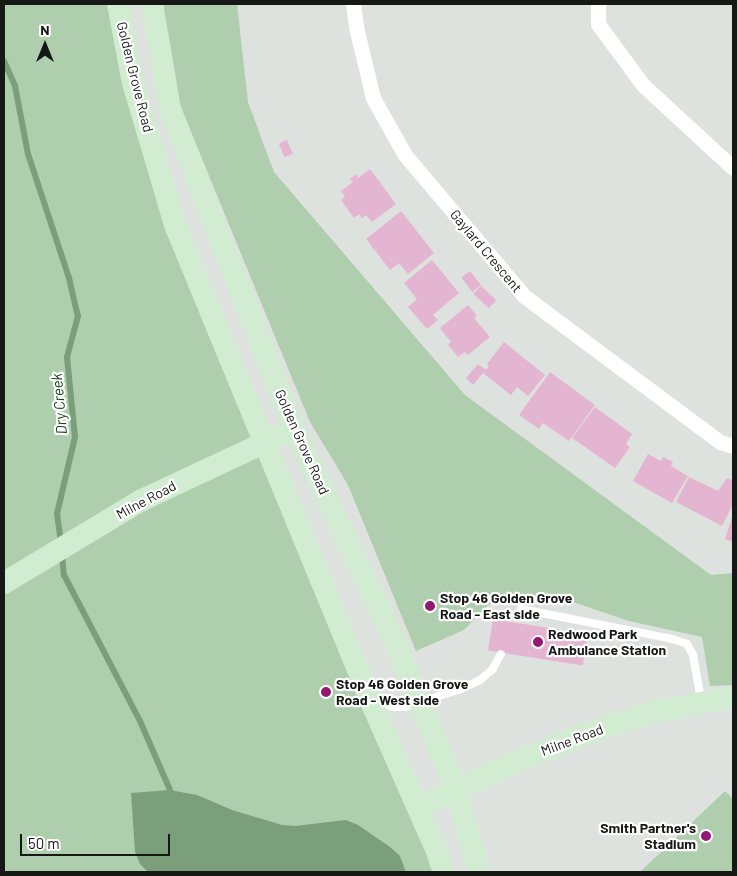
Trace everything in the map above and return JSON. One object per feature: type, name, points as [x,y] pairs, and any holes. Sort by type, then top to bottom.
[{"type":"main road","name":"Golden Grove Road","points":[[118,4],[133,83],[175,225],[369,695],[419,807],[444,872]]},
{"type":"main road","name":"Golden Grove Road","points":[[152,4],[170,109],[294,429],[394,640],[456,789],[479,872]]},
{"type":"main road","name":"Milne Road","points":[[4,583],[140,501],[294,429]]},
{"type":"main road","name":"Milne Road","points":[[419,807],[456,789],[580,736],[651,712],[733,697]]},
{"type":"street","name":"Gaylard Crescent","points":[[353,4],[357,31],[373,98],[405,155],[524,296],[720,442],[733,446]]},
{"type":"street","points":[[598,4],[598,24],[642,85],[733,168]]},
{"type":"lane","points":[[521,609],[662,637],[687,644],[693,655],[702,702]]},
{"type":"lane","points":[[369,695],[381,703],[392,707],[420,704],[480,680],[492,670],[502,654]]},
{"type":"shaded area","points":[[4,4],[120,4],[175,225],[444,872],[4,872]]},
{"type":"shaded area","points":[[163,4],[237,4],[248,102],[274,172],[465,395],[711,575],[733,573],[733,685],[710,686],[702,637],[629,621],[567,600],[508,594],[488,605],[464,630],[416,651],[348,485],[310,422],[180,105]]},
{"type":"shaded area","points":[[170,790],[197,795],[232,810],[282,825],[295,826],[346,820],[358,825],[390,847],[400,856],[406,872],[148,872],[140,864],[135,852],[131,793]]},
{"type":"shaded area","name":"Smith Partner's Stadium","points":[[725,791],[733,799],[733,872],[640,872]]},
{"type":"building","points":[[287,140],[293,154],[285,157],[279,144]]},
{"type":"building","points":[[370,169],[396,204],[372,222],[366,215],[362,218],[359,214],[354,218],[341,200],[345,197],[341,191],[353,182],[350,179],[356,174],[358,178]]},
{"type":"building","points":[[401,211],[434,253],[408,274],[399,263],[390,270],[366,239]]},
{"type":"building","points":[[432,260],[459,293],[433,315],[438,320],[427,329],[408,307],[417,299],[404,283]]},
{"type":"building","points":[[470,271],[481,285],[472,292],[461,278]]},
{"type":"building","points":[[481,286],[496,300],[489,308],[473,294]]},
{"type":"building","points":[[468,305],[477,316],[474,318],[490,337],[468,355],[465,352],[458,357],[448,345],[451,342],[440,328]]},
{"type":"building","points":[[504,342],[545,375],[528,396],[517,387],[511,395],[483,373],[473,385],[466,378],[478,364],[486,370],[489,366],[487,364]]},
{"type":"building","points":[[550,372],[595,405],[569,441],[543,423],[539,429],[519,415]]},
{"type":"building","points":[[595,407],[632,434],[626,444],[630,447],[615,468],[572,438]]},
{"type":"building","points":[[648,454],[661,461],[663,457],[673,462],[671,466],[688,476],[672,503],[633,481]]},
{"type":"building","points":[[689,477],[718,491],[727,478],[733,481],[733,504],[722,526],[676,502]]},
{"type":"building","points":[[733,514],[733,542],[725,539]]},
{"type":"building","name":"Redwood Park Ambulance Station","points":[[493,619],[588,634],[583,666],[488,651]]},
{"type":"waterway","name":"Dry Creek","points":[[4,61],[15,86],[28,154],[69,278],[78,316],[67,357],[75,437],[57,514],[61,544]]},
{"type":"waterway","name":"Dry Creek","points":[[62,554],[64,575],[140,721],[170,790]]},
{"type":"place","name":"Stop 46 Golden Grove Road - East side","points":[[430,606]]},
{"type":"place","name":"Redwood Park Ambulance Station","points":[[538,642]]},
{"type":"place","name":"Stop 46 Golden Grove Road - West side","points":[[326,692]]},
{"type":"place","name":"Smith Partner's Stadium","points":[[706,836]]}]
